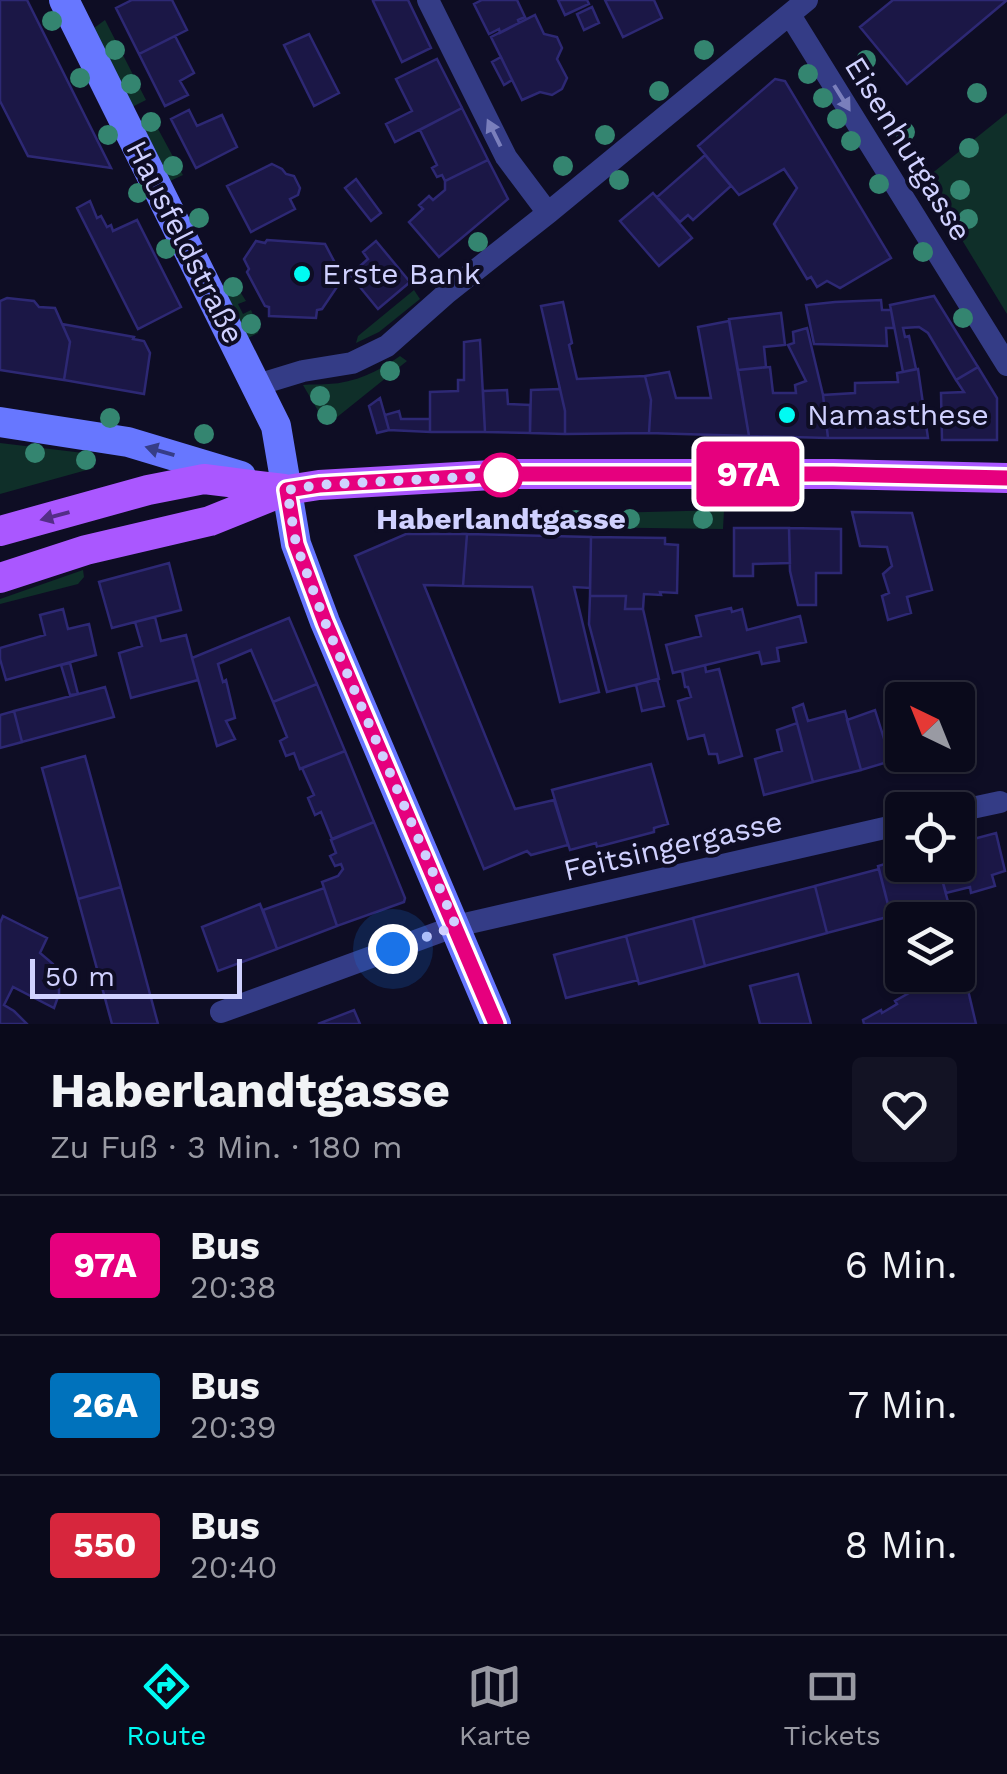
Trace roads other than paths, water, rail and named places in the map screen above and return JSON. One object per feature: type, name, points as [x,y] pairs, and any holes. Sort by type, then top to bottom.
[{"type":"main road","points":[[0,578],[86,550],[210,521],[287,490],[319,485],[510,474],[1007,478]]},
{"type":"main road","points":[[0,530],[204,479],[287,490]]},
{"type":"street","name":"Hausfeldstraße","points":[[64,0],[276,426],[296,544],[325,622],[496,1024]]},
{"type":"street","points":[[428,0],[506,157],[548,214]]},
{"type":"street","points":[[257,385],[352,362],[386,346],[798,8]]},
{"type":"street","name":"Eisenhutgasse","points":[[798,8],[1007,365]]},
{"type":"street","points":[[0,422],[128,442],[287,490]]},
{"type":"street","points":[[975,808],[1000,802]]},
{"type":"street","name":"Feitsingergasse","points":[[220,1012],[456,926],[885,828]]},
{"type":"place","name":"Erste Bank","points":[[302,274]]},
{"type":"place","name":"Namasthese","points":[[787,415]]},
{"type":"place","name":"Haberlandtgasse","points":[[501,475]]}]
